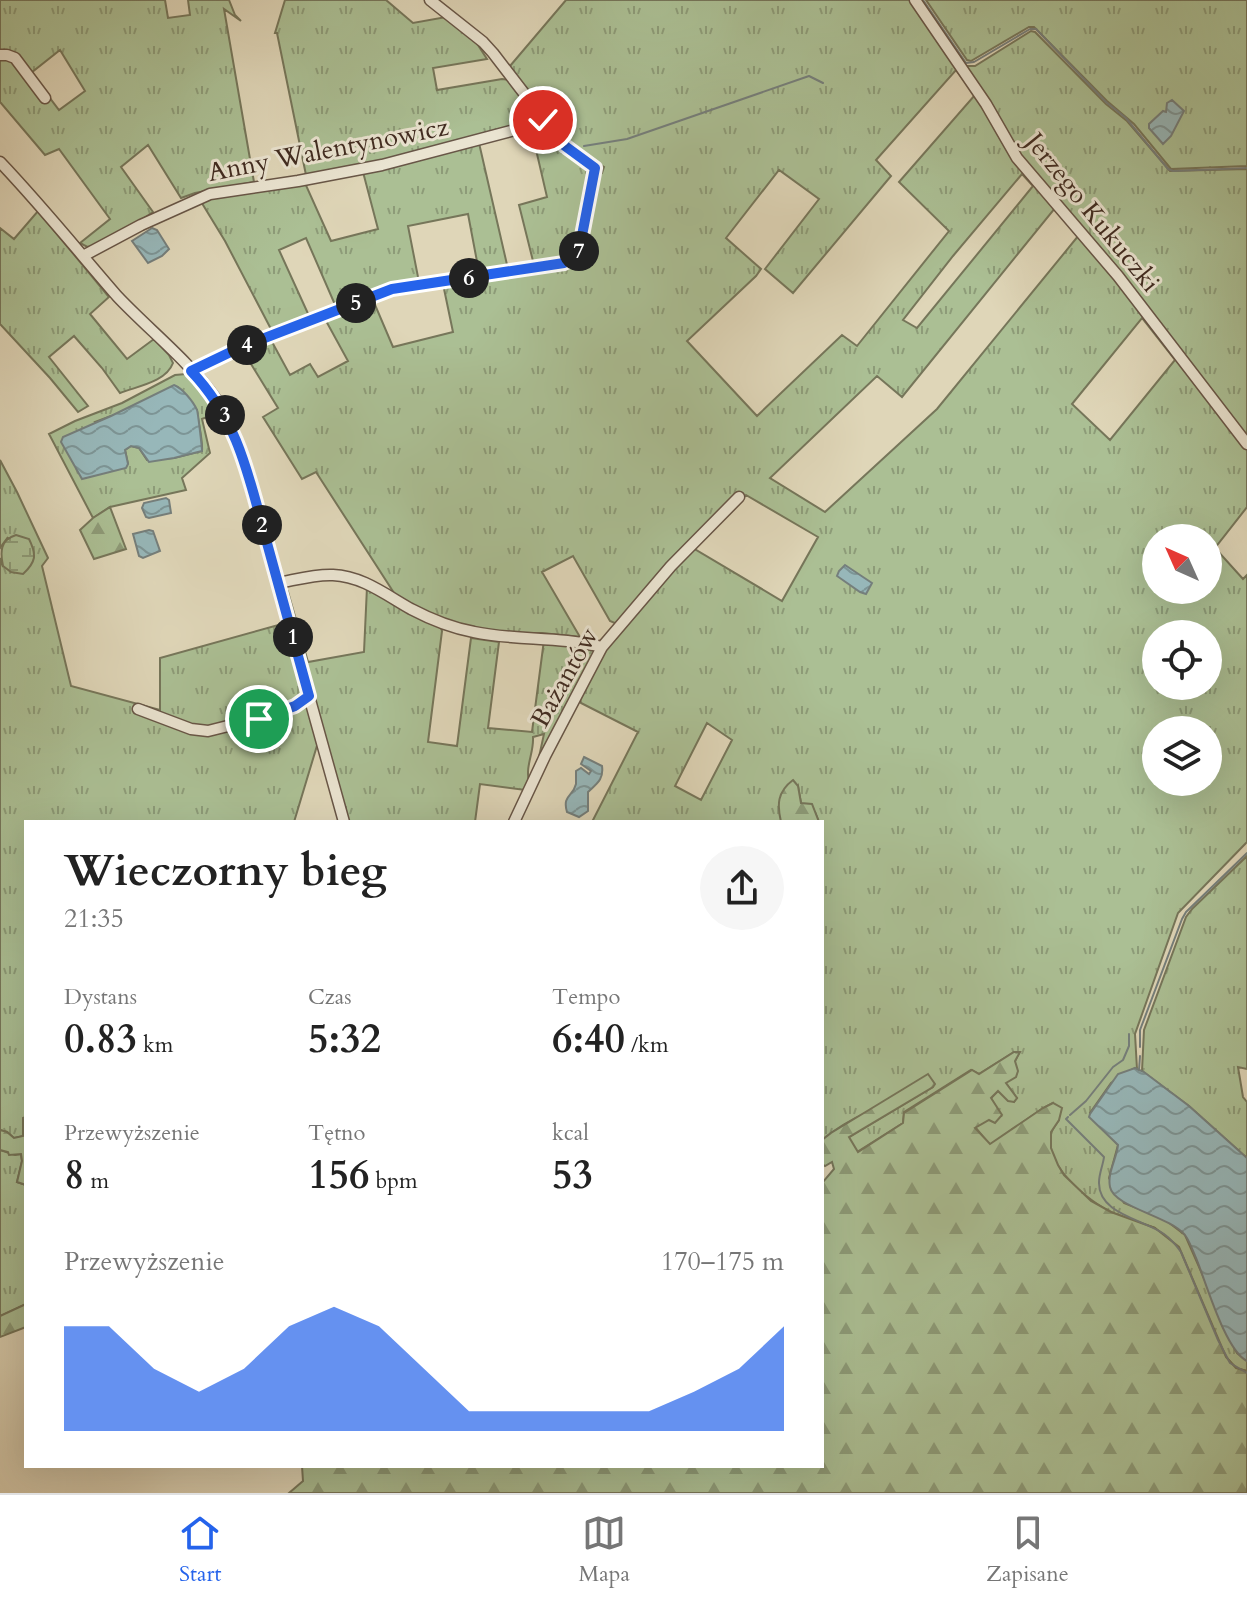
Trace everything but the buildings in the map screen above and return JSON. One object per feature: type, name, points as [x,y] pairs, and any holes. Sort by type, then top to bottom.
[{"type":"street","points":[[191,371],[239,348],[392,289],[564,263],[572,261],[579,251],[595,168],[565,146],[483,42],[430,0]]},
{"type":"street","name":"Jerzego Kukuczki","points":[[915,0],[986,104],[1017,158],[1118,276],[1247,444]]},
{"type":"street","points":[[0,55],[15,58],[45,98]]},
{"type":"street","name":"Anny Walentynowicz","points":[[83,256],[141,225],[210,194],[382,165],[543,120]]},
{"type":"street","points":[[0,162],[36,199],[119,298],[191,371],[221,407],[243,459],[343,820]]},
{"type":"street","name":"Bażantów","points":[[515,820],[602,647],[671,566],[739,497]]},
{"type":"street","points":[[278,583],[331,575],[357,579],[449,626],[497,636],[550,638],[602,647]]},
{"type":"street","points":[[138,709],[191,729],[208,731],[276,714],[309,696]]},
{"type":"green space","points":[[0,0],[165,0],[168,18],[190,15],[188,0],[229,0],[241,21],[224,9],[254,182],[181,198],[148,145],[121,167],[153,212],[108,241],[86,246],[80,243],[110,219],[59,149],[45,155],[0,102]],"holes":[[[60,50],[85,91],[59,110],[31,73]]]},
{"type":"green space","points":[[285,0],[386,0],[413,23],[446,17],[474,39],[487,59],[433,68],[437,90],[510,80],[535,115],[534,121],[421,153],[306,175],[275,33]]},
{"type":"green space","points":[[566,0],[920,0],[966,66],[975,66],[1031,31],[1035,32],[1127,121],[1170,171],[1247,169],[1247,507],[1222,539],[1222,524],[1142,524],[1142,604],[1222,604],[1222,556],[1243,579],[1247,575],[1247,842],[1178,913],[1135,1034],[1137,1069],[1111,1083],[1090,1113],[1118,1145],[1109,1178],[1124,1203],[1164,1219],[1185,1235],[1222,1325],[1237,1353],[1247,1361],[1247,1371],[1236,1368],[1226,1357],[1155,1228],[1103,1208],[1059,1168],[1050,1143],[1052,1131],[1059,1120],[1053,1103],[990,1145],[975,1127],[1001,1116],[991,1098],[998,1091],[1014,1102],[1017,1098],[1005,1082],[1019,1053],[1014,1052],[979,1074],[971,1070],[904,1112],[903,1123],[857,1152],[848,1138],[933,1087],[861,1115],[824,1138],[824,820],[818,820],[815,812],[801,803],[798,786],[781,820],[593,820],[638,732],[581,703],[580,699],[597,663],[622,626],[610,621],[573,556],[542,572],[580,637],[474,629],[434,616],[396,596],[316,472],[302,479],[263,417],[278,408],[243,351],[271,340],[290,375],[310,364],[318,377],[348,361],[325,319],[373,300],[393,347],[453,332],[443,284],[573,263],[597,176],[604,167],[568,145],[514,76],[510,66]],"holes":[[[956,70],[975,95],[899,182],[949,231],[857,346],[842,335],[757,416],[687,341],[761,269],[726,238],[779,170],[819,199],[765,269],[793,293],[891,176],[876,160]],[[1022,174],[1033,186],[917,328],[903,320]],[[1055,208],[1079,235],[937,409],[825,512],[770,478],[877,376],[902,397]],[[1142,318],[1175,360],[1110,440],[1072,404]],[[746,495],[818,537],[782,601],[693,548]],[[707,723],[732,740],[701,800],[675,786]]]},
{"type":"green space","points":[[926,0],[1247,0],[1247,166],[1171,169],[1134,124],[1034,27],[971,61],[967,60]]},
{"type":"green space","points":[[543,126],[590,169],[577,251],[569,260],[534,265],[519,205],[547,197],[531,128]]},
{"type":"green space","points":[[479,143],[508,269],[479,272],[468,214],[408,226],[419,282],[336,307],[306,238],[279,250],[310,318],[272,331],[200,200],[305,183],[331,241],[378,229],[363,172]]},
{"type":"green space","points":[[38,211],[109,297],[90,314],[127,359],[154,339],[173,363],[164,375],[120,393],[74,336],[49,357],[88,406],[78,412],[0,324],[0,228],[14,239]]},
{"type":"green space","points":[[186,374],[211,400],[218,413],[202,419],[210,453],[182,478],[186,490],[110,507],[93,518],[49,434],[122,403],[175,375]],"holes":[[[197,410],[202,451],[147,460],[139,448],[131,446],[125,450],[128,464],[95,422],[111,416]]]},
{"type":"green space","points":[[0,460],[48,558],[42,566],[71,686],[160,710],[160,658],[282,624],[319,739],[295,820],[24,820],[24,1136],[14,1138],[0,1130],[0,558],[3,567],[8,537],[0,548]]},
{"type":"green space","points":[[110,507],[126,549],[94,559],[80,530]]},
{"type":"green space","points":[[16,535],[29,539],[33,550],[33,562],[23,574],[11,572],[2,561],[4,543]]},
{"type":"green space","points":[[367,587],[441,628],[428,742],[457,746],[471,638],[499,642],[488,728],[532,732],[544,640],[591,648],[594,655],[539,757],[544,734],[533,737],[529,782],[525,790],[480,784],[475,820],[346,820],[286,594],[288,592],[308,662],[364,652]]},
{"type":"green space","points":[[793,780],[798,786],[801,803],[812,804],[818,820],[781,820],[780,799]]},
{"type":"green space","points":[[1247,856],[1247,1069],[1238,1067],[1243,1097],[1247,1102],[1247,1158],[1189,1106],[1142,1071],[1144,1030],[1186,917]]},
{"type":"green space","points":[[1014,1052],[1020,1052],[1015,1061],[1016,1077],[1006,1083],[1017,1098],[1014,1102],[1008,1101],[998,1091],[991,1098],[1002,1115],[995,1123],[989,1120],[975,1128],[990,1144],[1053,1103],[1062,1108],[1051,1132],[1051,1148],[1064,1175],[1091,1201],[1155,1228],[1179,1247],[1226,1357],[1236,1368],[1247,1371],[1247,1493],[289,1493],[303,1481],[302,1468],[824,1468],[824,1181],[834,1169],[832,1162],[824,1165],[824,1138],[928,1074],[935,1084],[933,1087],[849,1137],[858,1152],[903,1123],[904,1113],[972,1070],[979,1074]]},
{"type":"green space","points":[[23,1118],[24,1184],[17,1182],[21,1154],[9,1155],[0,1150],[0,1130],[14,1138],[23,1136]]},
{"type":"green space","points":[[0,1150],[21,1154],[17,1182],[24,1184],[24,1305],[0,1316]]},
{"type":"green space","points":[[24,1305],[24,1328],[0,1337],[0,1316]]},
{"type":"water","points":[[1172,100],[1184,111],[1171,136],[1163,144],[1149,124],[1163,111],[1166,112],[1167,103]]},
{"type":"water","points":[[152,228],[157,230],[169,249],[148,263],[132,241]]},
{"type":"water","points":[[174,385],[187,395],[197,410],[202,451],[149,462],[139,448],[131,446],[125,450],[126,468],[82,479],[61,442],[63,437]]},
{"type":"water","points":[[166,498],[171,513],[146,517],[142,508],[144,503]]},
{"type":"water","points":[[153,531],[160,551],[143,558],[139,556],[133,534]]},
{"type":"water","points":[[845,565],[872,583],[866,594],[837,576]]},
{"type":"water","points":[[584,757],[602,766],[602,775],[588,792],[588,811],[579,817],[567,812],[566,802],[575,788],[576,771],[581,768],[589,774],[591,771],[581,764]]},
{"type":"water","points":[[1135,1068],[1189,1106],[1247,1158],[1247,1361],[1231,1344],[1224,1330],[1185,1235],[1167,1222],[1121,1200],[1110,1187],[1118,1145],[1089,1117],[1118,1074]]},
{"type":"waterway","points":[[923,0],[966,63],[974,62],[1030,29],[1036,29],[1106,102],[1126,118],[1168,169],[1247,168]]},
{"type":"waterway","points":[[584,146],[627,139],[809,76],[823,83]]},
{"type":"waterway","points":[[1140,1047],[1140,1030],[1182,919],[1247,853]]},
{"type":"waterway","points":[[1070,1115],[1123,1060],[1129,1046],[1129,1034]]},
{"type":"waterway","points":[[1139,1070],[1140,1056]]},
{"type":"waterway","points":[[1068,1117],[1066,1119],[1104,1157],[1099,1182],[1106,1202],[1164,1234],[1181,1252],[1230,1363],[1247,1373]]},
{"type":"route","points":[[259,719],[295,706],[309,696],[243,459],[221,407],[191,371],[239,348],[392,289],[572,261],[579,251],[595,168],[565,146],[543,120]]}]
